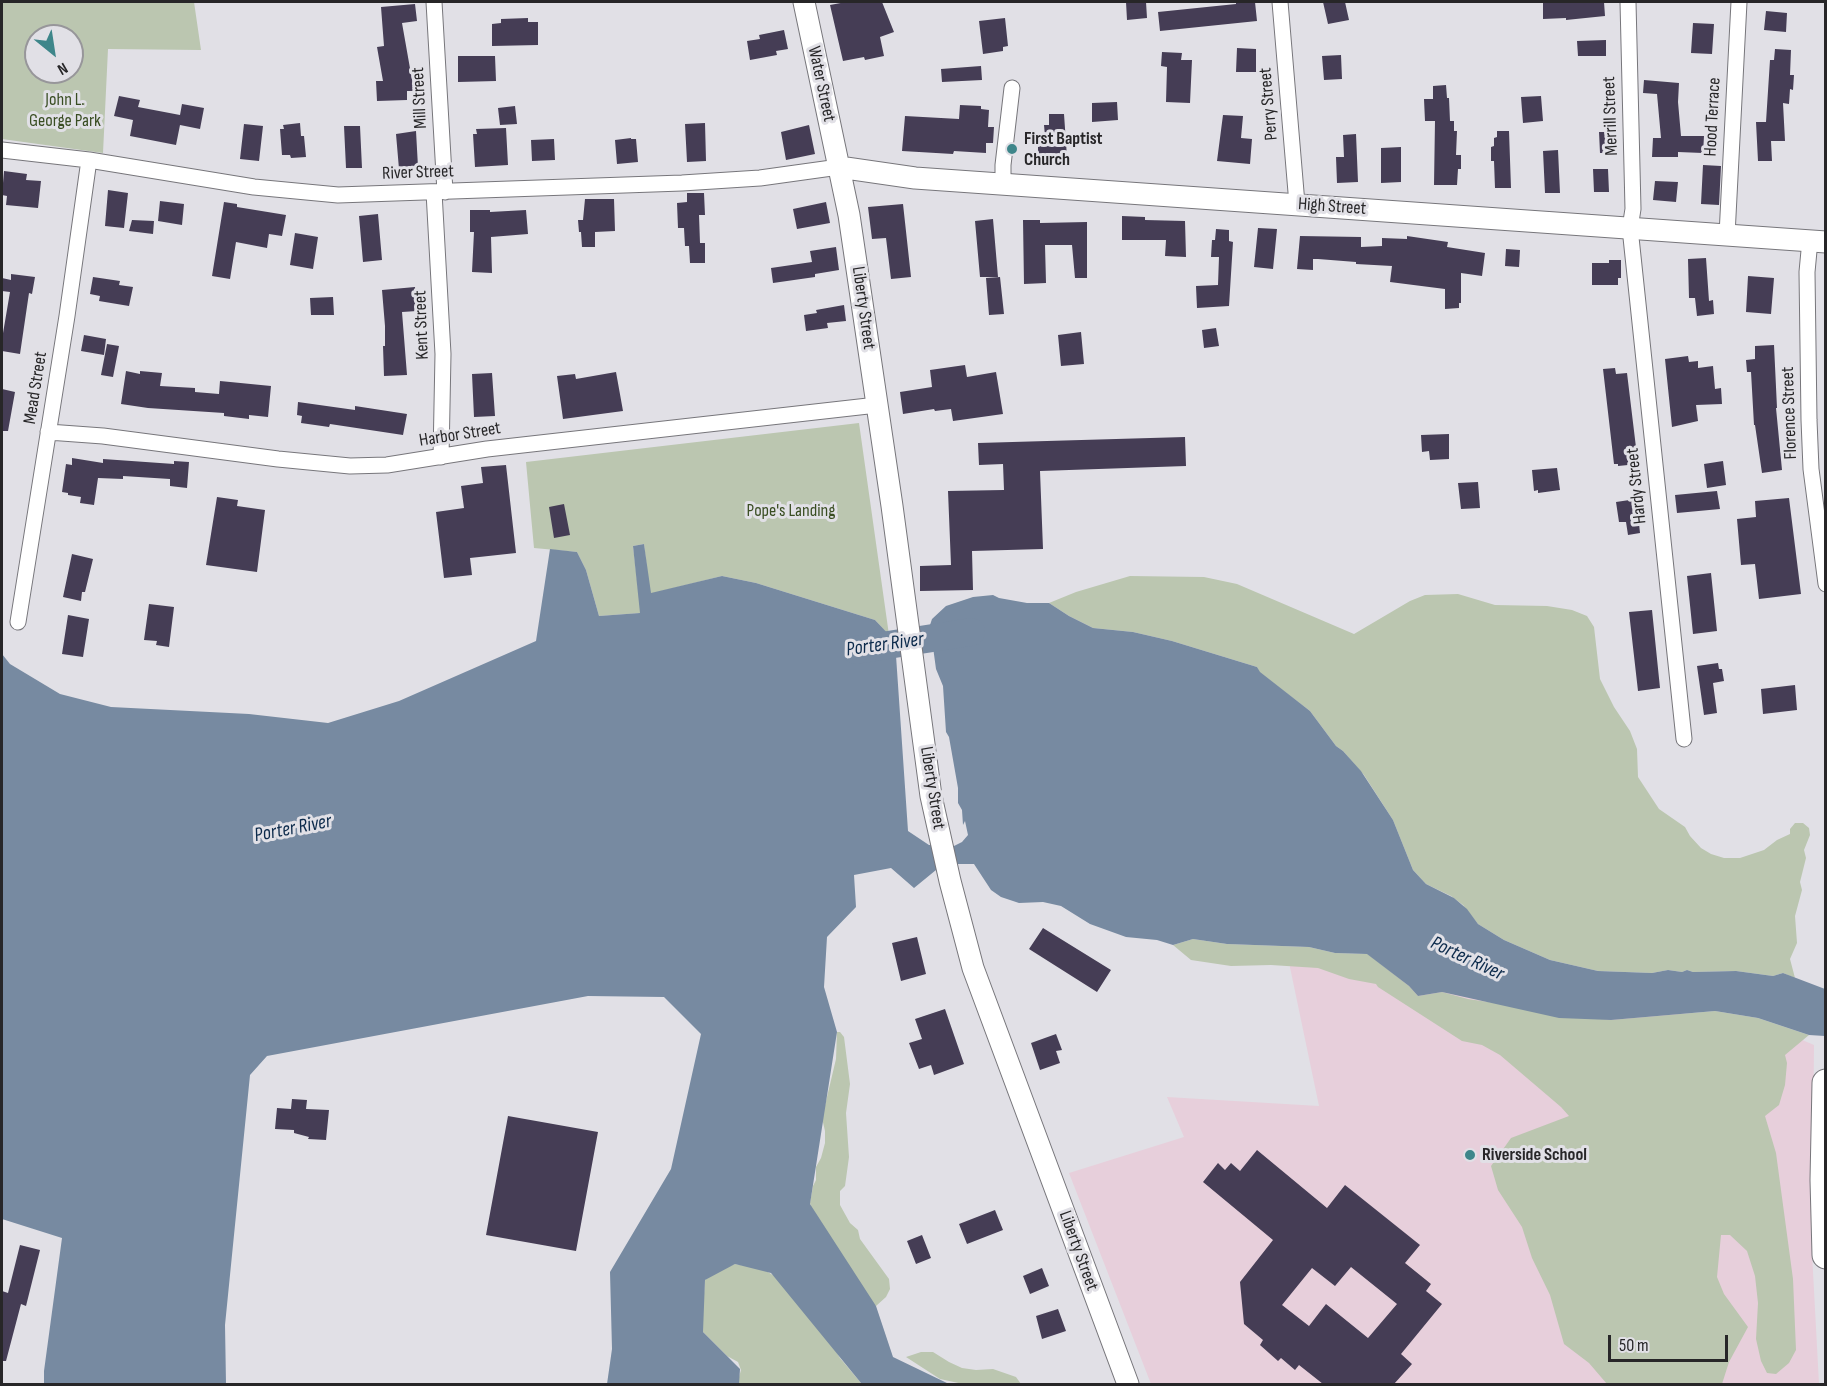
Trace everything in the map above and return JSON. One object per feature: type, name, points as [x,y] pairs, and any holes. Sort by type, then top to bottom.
[{"type":"highway","points":[[1826,1083],[1824,1144],[1826,1255]]},
{"type":"street","name":"Mill Street","points":[[434,2],[440,192]]},
{"type":"street","name":"Water Street","points":[[804,2],[839,167]]},
{"type":"street","name":"Perry Street","points":[[1280,2],[1297,204]]},
{"type":"street","name":"Merrill Street","points":[[1628,2],[1634,208],[1630,228]]},
{"type":"street","name":"Hood Terrace","points":[[1727,235],[1739,2]]},
{"type":"street","points":[[1003,183],[1012,88]]},
{"type":"street","name":"River Street","points":[[2,150],[89,160],[280,191],[338,195],[735,180],[839,167]]},
{"type":"street","name":"Mead Street","points":[[18,622],[67,316],[89,160]]},
{"type":"street","name":"High Street","points":[[839,167],[915,178],[1818,241]]},
{"type":"street","name":"Liberty Street","points":[[839,167],[849,215],[932,796],[950,881],[972,968],[1128,1384]]},
{"type":"street","name":"Kent Street","points":[[440,192],[443,354],[441,457]]},
{"type":"street","name":"Hardy Street","points":[[1630,228],[1684,739]]},
{"type":"street","name":"Florence Street","points":[[1818,241],[1807,272],[1809,420],[1811,469],[1826,584]]},
{"type":"street","name":"Harbor Street","points":[[48,432],[102,436],[278,459],[350,466],[387,465],[487,449],[877,405]]},
{"type":"shaded area","name":"Riverside School","points":[[1287,953],[1772,1027],[1814,1045],[1812,1253],[1819,1384],[1151,1384],[1069,1173],[1184,1137],[1167,1097],[1319,1106]]},
{"type":"green space","name":"John L. George Park","points":[[2,2],[194,2],[201,50],[108,49],[103,153],[2,139]]},
{"type":"green space","name":"Pope's Landing","points":[[859,423],[889,635],[875,620],[756,583],[722,576],[650,594],[644,544],[633,546],[641,613],[599,616],[586,570],[577,552],[534,548],[526,462]]},
{"type":"green space","points":[[1130,576],[1204,577],[1237,584],[1354,634],[1410,601],[1425,595],[1458,594],[1495,605],[1547,606],[1572,610],[1587,616],[1594,627],[1600,679],[1614,707],[1630,731],[1637,749],[1638,777],[1659,809],[1685,827],[1701,848],[1724,858],[1740,858],[1764,850],[1790,834],[1790,829],[1795,823],[1803,823],[1809,828],[1810,835],[1804,850],[1806,858],[1800,882],[1802,890],[1795,916],[1797,943],[1790,959],[1795,978],[1783,973],[1773,976],[1736,971],[1668,970],[1652,973],[1598,971],[1550,960],[1504,940],[1478,924],[1463,905],[1451,896],[1426,884],[1413,870],[1393,820],[1364,775],[1336,746],[1310,711],[1259,672],[1257,667],[1172,641],[1133,632],[1093,628],[1049,603],[1076,592]]},
{"type":"green space","points":[[1193,939],[1227,944],[1309,947],[1335,953],[1368,954],[1409,986],[1418,996],[1442,992],[1468,999],[1611,1020],[1715,1011],[1758,1018],[1809,1035],[1785,1055],[1787,1063],[1785,1085],[1779,1105],[1765,1116],[1776,1153],[1793,1279],[1796,1350],[1789,1363],[1776,1374],[1767,1373],[1761,1361],[1756,1339],[1758,1303],[1755,1276],[1747,1251],[1730,1235],[1721,1235],[1717,1277],[1724,1294],[1748,1327],[1729,1362],[1722,1384],[1607,1384],[1589,1363],[1564,1344],[1550,1295],[1532,1258],[1522,1227],[1498,1190],[1491,1166],[1511,1138],[1569,1116],[1561,1107],[1500,1055],[1482,1045],[1462,1041],[1376,984],[1349,979],[1318,968],[1271,965],[1231,966],[1191,960],[1173,945]]},
{"type":"green space","points":[[837,1032],[844,1037],[850,1084],[846,1113],[849,1157],[845,1186],[840,1191],[840,1205],[850,1223],[858,1230],[860,1239],[889,1279],[890,1289],[886,1297],[876,1306],[871,1302],[810,1203],[816,1180],[816,1167],[825,1143],[822,1118],[836,1059]]},
{"type":"green space","points":[[735,1264],[763,1269],[776,1277],[819,1323],[840,1358],[861,1383],[865,1384],[737,1384],[741,1370],[738,1362],[727,1356],[703,1332],[702,1320],[705,1280],[711,1273]]},
{"type":"green space","points":[[921,1352],[933,1352],[962,1368],[993,1369],[1016,1377],[1021,1384],[963,1384],[940,1379],[906,1357]]},
{"type":"water","points":[[644,544],[651,593],[722,576],[756,583],[875,620],[895,641],[908,831],[929,845],[954,846],[968,835],[958,803],[958,788],[949,737],[946,732],[943,686],[936,669],[930,625],[932,619],[946,606],[973,597],[993,595],[1027,603],[1049,603],[1093,628],[1133,632],[1172,641],[1257,667],[1260,672],[1310,711],[1336,746],[1361,771],[1393,820],[1413,870],[1426,884],[1454,898],[1467,909],[1478,924],[1504,940],[1550,960],[1598,971],[1652,973],[1668,970],[1736,971],[1773,976],[1783,973],[1825,989],[1825,1036],[1809,1035],[1758,1018],[1715,1011],[1611,1020],[1559,1018],[1442,992],[1418,996],[1409,986],[1367,954],[1335,953],[1309,947],[1227,944],[1193,939],[1173,945],[1157,940],[1126,937],[1090,924],[1061,906],[1043,902],[1019,903],[1001,897],[991,890],[974,864],[956,864],[936,870],[914,888],[891,868],[854,875],[856,907],[827,937],[824,987],[837,1032],[810,1204],[876,1306],[893,1357],[949,1384],[861,1383],[771,1273],[735,1264],[705,1280],[703,1332],[740,1369],[739,1384],[607,1384],[612,1349],[610,1272],[671,1169],[701,1034],[664,997],[588,996],[267,1056],[250,1075],[225,1325],[226,1384],[44,1384],[62,1238],[2,1219],[2,654],[10,664],[60,694],[111,707],[249,714],[328,723],[399,701],[536,641],[550,549],[577,552],[586,570],[599,616],[640,613],[633,546]]},
{"type":"building","points":[[846,2],[882,2],[894,32],[880,37],[884,56],[843,61],[830,5]]},
{"type":"building","points":[[1126,2],[1146,2],[1147,18],[1127,20]]},
{"type":"building","points":[[1236,2],[1255,2],[1257,21],[1160,31],[1158,12],[1236,4]]},
{"type":"building","points":[[1323,2],[1345,2],[1349,20],[1328,24]]},
{"type":"building","points":[[1543,2],[1604,2],[1605,16],[1566,20],[1566,18],[1543,19]]},
{"type":"building","points":[[415,4],[417,21],[402,23],[414,91],[407,91],[407,100],[377,101],[376,81],[383,81],[377,47],[384,46],[381,7]]},
{"type":"building","points":[[1766,11],[1787,13],[1786,32],[1764,30]]},
{"type":"building","points":[[528,18],[528,22],[538,22],[538,45],[492,46],[492,24],[501,23],[501,19]]},
{"type":"building","points":[[1005,18],[1008,46],[1003,47],[1003,51],[983,54],[979,21]]},
{"type":"building","points":[[1693,23],[1714,24],[1712,54],[1691,53]]},
{"type":"building","points":[[784,30],[788,49],[776,51],[777,55],[750,60],[747,41],[760,39],[759,35]]},
{"type":"building","points":[[1606,40],[1606,56],[1578,56],[1577,41]]},
{"type":"building","points":[[1237,48],[1256,49],[1256,72],[1236,72]]},
{"type":"building","points":[[1775,49],[1791,50],[1790,75],[1794,75],[1793,90],[1790,89],[1789,104],[1783,103],[1785,141],[1771,141],[1772,161],[1758,161],[1756,122],[1766,122],[1770,60],[1774,60]]},
{"type":"building","points":[[1162,52],[1182,53],[1181,60],[1192,60],[1190,103],[1166,102],[1167,67],[1161,66]]},
{"type":"building","points":[[1341,55],[1342,79],[1324,80],[1322,56]]},
{"type":"building","points":[[458,56],[495,56],[496,81],[458,82]]},
{"type":"building","points":[[981,66],[982,80],[942,82],[941,69]]},
{"type":"building","points":[[1644,80],[1679,83],[1681,136],[1704,136],[1703,153],[1678,152],[1678,157],[1652,157],[1653,138],[1661,138],[1657,94],[1643,93]]},
{"type":"building","points":[[1446,85],[1450,121],[1454,121],[1454,131],[1457,131],[1456,155],[1461,155],[1461,169],[1458,169],[1457,185],[1434,185],[1435,121],[1425,121],[1424,99],[1433,99],[1433,86]]},
{"type":"building","points":[[119,96],[140,100],[138,107],[180,115],[182,104],[204,108],[200,129],[180,125],[176,145],[130,136],[133,120],[114,116]]},
{"type":"building","points":[[1541,96],[1543,121],[1523,123],[1521,97]]},
{"type":"building","points":[[1117,102],[1118,120],[1092,122],[1092,103]]},
{"type":"building","points":[[960,105],[981,106],[981,109],[989,110],[988,127],[994,127],[993,143],[986,143],[986,153],[902,151],[905,116],[959,119]]},
{"type":"building","points":[[515,106],[517,124],[500,125],[498,108]]},
{"type":"building","points":[[1049,114],[1064,114],[1067,157],[1038,157],[1038,136],[1045,136],[1044,125],[1049,125]]},
{"type":"building","points":[[1223,115],[1243,116],[1241,138],[1252,139],[1250,164],[1217,161]]},
{"type":"building","points":[[300,123],[306,157],[291,158],[290,155],[282,155],[280,129],[284,129],[283,125]]},
{"type":"building","points":[[705,123],[706,161],[687,162],[685,124]]},
{"type":"building","points":[[244,124],[263,126],[259,161],[240,159]]},
{"type":"building","points":[[809,125],[815,154],[786,160],[781,132]]},
{"type":"building","points":[[344,126],[360,126],[362,168],[346,168]]},
{"type":"building","points":[[506,128],[508,165],[475,167],[473,134],[477,134],[476,129]]},
{"type":"building","points":[[416,131],[418,167],[399,169],[396,134]]},
{"type":"building","points":[[1497,131],[1509,131],[1511,188],[1495,188],[1491,147],[1494,146]]},
{"type":"building","points":[[1599,132],[1612,132],[1612,153],[1600,153]]},
{"type":"building","points":[[1356,134],[1358,182],[1337,183],[1336,157],[1344,157],[1343,135]]},
{"type":"building","points":[[554,139],[555,160],[532,161],[531,140]]},
{"type":"building","points":[[636,139],[638,162],[617,164],[615,140]]},
{"type":"building","points":[[1401,147],[1401,182],[1381,183],[1381,148]]},
{"type":"building","points":[[1558,150],[1560,193],[1545,193],[1543,151]]},
{"type":"building","points":[[1703,165],[1721,166],[1719,205],[1701,204]]},
{"type":"building","points":[[1593,169],[1608,169],[1609,192],[1594,192]]},
{"type":"building","points":[[4,171],[27,174],[26,180],[41,181],[38,208],[6,205],[7,196],[2,195]]},
{"type":"building","points":[[1655,181],[1678,182],[1676,202],[1653,200]]},
{"type":"building","points":[[108,190],[128,193],[124,228],[105,226]]},
{"type":"building","points":[[687,193],[704,193],[705,215],[699,215],[700,243],[705,243],[705,263],[690,263],[689,246],[685,246],[684,228],[678,228],[677,203],[687,202]]},
{"type":"building","points":[[585,199],[614,199],[615,231],[595,232],[595,247],[582,247],[578,220],[583,220]]},
{"type":"building","points":[[160,201],[184,204],[182,225],[158,221]]},
{"type":"building","points":[[224,202],[237,204],[237,207],[286,215],[282,236],[269,234],[267,248],[236,242],[230,279],[212,276]]},
{"type":"building","points":[[826,202],[830,223],[797,229],[793,209]]},
{"type":"building","points":[[903,204],[911,277],[891,279],[886,238],[872,239],[868,207]]},
{"type":"building","points":[[470,210],[490,210],[490,212],[526,210],[528,234],[491,237],[492,273],[472,272],[474,232],[470,232]]},
{"type":"building","points":[[378,214],[382,260],[363,262],[359,216]]},
{"type":"building","points":[[1122,216],[1145,217],[1145,220],[1185,221],[1186,257],[1165,256],[1166,240],[1122,240]]},
{"type":"building","points":[[993,219],[998,277],[980,277],[975,221]]},
{"type":"building","points":[[132,220],[154,221],[153,234],[129,231]]},
{"type":"building","points":[[1023,220],[1040,220],[1040,223],[1087,222],[1087,278],[1075,278],[1072,245],[1045,245],[1046,283],[1024,284]]},
{"type":"building","points":[[1258,228],[1277,229],[1273,269],[1254,267]]},
{"type":"building","points":[[1216,229],[1229,230],[1229,241],[1233,242],[1229,306],[1197,308],[1196,286],[1218,285],[1219,257],[1211,257],[1212,240],[1215,240]]},
{"type":"building","points":[[295,233],[318,237],[313,269],[290,265]]},
{"type":"building","points":[[1300,236],[1361,237],[1361,247],[1382,246],[1382,238],[1407,239],[1407,236],[1448,242],[1447,247],[1485,253],[1482,276],[1461,273],[1459,308],[1445,309],[1445,289],[1390,282],[1392,266],[1313,259],[1313,270],[1297,269]]},
{"type":"building","points":[[836,247],[839,270],[815,274],[815,277],[773,283],[771,268],[812,262],[810,251]]},
{"type":"building","points":[[1506,249],[1520,250],[1519,267],[1505,266]]},
{"type":"building","points":[[1706,258],[1709,301],[1713,300],[1714,314],[1697,316],[1695,298],[1689,298],[1688,259]]},
{"type":"building","points":[[1609,260],[1621,260],[1621,278],[1618,278],[1618,285],[1592,285],[1592,263],[1609,263]]},
{"type":"building","points":[[11,274],[35,277],[32,294],[29,293],[20,354],[2,351],[10,292],[2,291],[2,278],[11,280]]},
{"type":"building","points":[[1748,276],[1774,278],[1771,314],[1746,312]]},
{"type":"building","points":[[93,277],[120,281],[119,285],[133,287],[129,306],[99,301],[100,296],[90,294]]},
{"type":"building","points":[[1000,277],[1004,314],[989,315],[986,278]]},
{"type":"building","points":[[415,287],[417,311],[402,312],[407,375],[384,376],[385,326],[382,290]]},
{"type":"building","points":[[333,297],[334,315],[311,315],[310,298]]},
{"type":"building","points":[[844,305],[846,321],[827,323],[828,328],[806,331],[804,315],[817,313],[816,310]]},
{"type":"building","points":[[1216,328],[1219,346],[1204,348],[1202,330]]},
{"type":"building","points":[[1081,332],[1084,364],[1061,366],[1058,335]]},
{"type":"building","points":[[84,335],[106,339],[104,355],[81,351]]},
{"type":"building","points":[[107,344],[119,346],[113,377],[101,375]]},
{"type":"building","points":[[1774,345],[1776,408],[1782,470],[1762,473],[1754,425],[1751,372],[1747,372],[1746,360],[1755,359],[1755,346]]},
{"type":"building","points":[[1688,356],[1689,362],[1698,361],[1698,368],[1713,366],[1715,389],[1721,388],[1722,404],[1696,405],[1698,421],[1672,427],[1665,359]]},
{"type":"building","points":[[965,365],[967,377],[996,372],[1003,414],[953,421],[951,409],[903,414],[900,392],[932,387],[930,370]]},
{"type":"building","points":[[1615,368],[1616,374],[1627,373],[1638,464],[1618,466],[1614,464],[1603,369]]},
{"type":"building","points":[[126,371],[140,374],[140,371],[162,373],[160,386],[195,388],[195,392],[219,394],[220,381],[271,386],[268,417],[249,415],[249,419],[224,416],[224,413],[121,404]]},
{"type":"building","points":[[616,372],[623,411],[563,419],[557,376],[575,374],[576,379]]},
{"type":"building","points":[[492,373],[495,416],[474,417],[472,374]]},
{"type":"building","points":[[2,389],[15,392],[8,431],[2,431]]},
{"type":"building","points":[[298,402],[355,410],[355,406],[407,414],[403,435],[330,424],[329,427],[301,423],[302,416],[297,415]]},
{"type":"building","points":[[1449,434],[1449,459],[1430,460],[1429,451],[1422,452],[1421,435]]},
{"type":"building","points":[[1185,437],[1186,466],[1040,471],[1043,549],[972,551],[973,590],[920,591],[920,566],[951,565],[948,491],[1004,490],[1003,464],[979,465],[978,443]]},
{"type":"building","points":[[72,458],[103,463],[103,459],[174,464],[174,461],[189,462],[187,488],[170,486],[170,479],[123,476],[123,479],[98,478],[94,505],[80,503],[81,497],[62,492],[66,464],[72,465]]},
{"type":"building","points":[[1723,461],[1726,485],[1707,488],[1704,464]]},
{"type":"building","points":[[506,465],[516,553],[470,558],[472,575],[444,578],[436,512],[464,508],[461,486],[483,483],[481,467]]},
{"type":"building","points":[[1557,468],[1560,490],[1538,493],[1538,490],[1534,491],[1532,470]]},
{"type":"building","points":[[1478,482],[1480,508],[1461,509],[1458,483]]},
{"type":"building","points":[[1717,491],[1720,509],[1677,513],[1675,495]]},
{"type":"building","points":[[217,497],[238,500],[237,506],[265,510],[257,572],[206,565]]},
{"type":"building","points":[[1643,498],[1645,513],[1638,514],[1640,533],[1628,535],[1626,522],[1619,522],[1616,502]]},
{"type":"building","points":[[1789,498],[1801,594],[1759,599],[1755,564],[1741,565],[1737,519],[1756,517],[1755,501]]},
{"type":"building","points":[[564,504],[570,535],[554,538],[549,507]]},
{"type":"building","points":[[72,554],[93,559],[81,601],[63,597]]},
{"type":"building","points":[[1711,573],[1717,631],[1693,634],[1687,576]]},
{"type":"building","points":[[149,604],[174,607],[169,647],[156,645],[157,641],[144,640]]},
{"type":"building","points":[[1652,610],[1660,688],[1638,691],[1629,612]]},
{"type":"building","points":[[68,615],[89,619],[83,657],[62,654]]},
{"type":"building","points":[[1718,663],[1719,669],[1722,669],[1724,681],[1713,683],[1717,713],[1704,715],[1697,666]]},
{"type":"building","points":[[1795,685],[1797,710],[1763,714],[1761,689]]},
{"type":"building","points":[[1043,928],[1111,970],[1097,992],[1029,949]]},
{"type":"building","points":[[917,937],[926,974],[901,981],[892,943]]},
{"type":"building","points":[[945,1009],[964,1064],[934,1075],[931,1065],[919,1069],[909,1043],[922,1039],[915,1019]]},
{"type":"building","points":[[1056,1034],[1062,1050],[1056,1051],[1060,1063],[1040,1070],[1031,1043]]},
{"type":"building","points":[[292,1099],[307,1100],[306,1109],[329,1110],[326,1140],[308,1139],[309,1137],[294,1133],[294,1130],[275,1129],[277,1108],[291,1109]]},
{"type":"building","points":[[508,1116],[598,1132],[576,1251],[486,1235]]},
{"type":"building","points":[[1257,1150],[1327,1208],[1345,1185],[1420,1245],[1405,1263],[1431,1284],[1426,1291],[1442,1304],[1401,1354],[1412,1364],[1394,1384],[1323,1384],[1299,1365],[1295,1370],[1281,1358],[1278,1361],[1260,1345],[1263,1340],[1244,1324],[1240,1282],[1273,1240],[1203,1182],[1218,1163],[1225,1170],[1231,1163],[1240,1171]],"holes":[[[1351,1267],[1397,1304],[1368,1338],[1326,1304],[1309,1326],[1282,1305],[1312,1268],[1335,1286]]]},
{"type":"building","points":[[995,1210],[1003,1230],[967,1244],[959,1224]]},
{"type":"building","points":[[922,1235],[931,1258],[916,1264],[907,1241]]},
{"type":"building","points":[[20,1245],[40,1250],[26,1306],[21,1304],[6,1361],[2,1361],[2,1291],[8,1293]]},
{"type":"building","points":[[1042,1268],[1049,1286],[1030,1294],[1023,1276]]},
{"type":"building","points":[[1058,1309],[1066,1331],[1042,1339],[1036,1316]]},
{"type":"waterway","name":"Porter River","points":[[856,650],[971,632]]},
{"type":"place","name":"First Baptist Church","points":[[1012,149]]},
{"type":"place","name":"Riverside School","points":[[1470,1155]]}]
